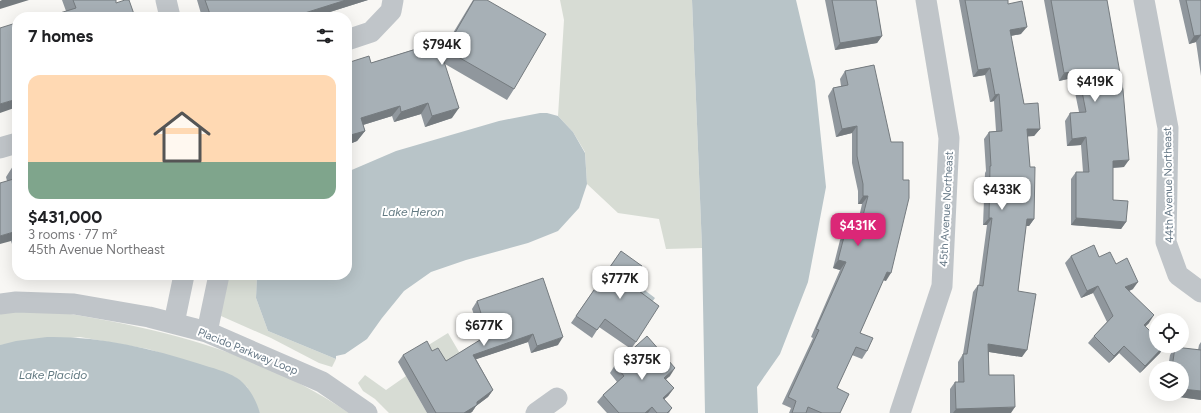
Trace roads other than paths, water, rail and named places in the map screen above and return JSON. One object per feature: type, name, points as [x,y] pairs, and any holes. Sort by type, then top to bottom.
[{"type":"street","points":[[166,0],[169,12]]},
{"type":"street","points":[[352,38],[371,32],[390,11],[393,0]]},
{"type":"street","name":"45th Avenue Northeast","points":[[900,413],[942,286],[949,138],[926,0]]},
{"type":"street","name":"44th Avenue Northeast","points":[[1144,0],[1168,128],[1166,242],[1178,275],[1201,292]]},
{"type":"street","points":[[0,148],[12,144]]},
{"type":"street","points":[[174,323],[183,280]]},
{"type":"street","points":[[206,332],[218,280]]},
{"type":"street","name":"Placido Parkway Loop","points":[[0,304],[16,302],[74,304],[174,323],[206,332],[322,382],[368,413]]},
{"type":"street","points":[[536,413],[557,398]]},
{"type":"water","points":[[692,0],[796,0],[815,81],[826,187],[808,282],[780,354],[757,387],[758,413],[705,413],[702,248]]},
{"type":"water","name":"Lake Heron","points":[[540,113],[558,116],[573,132],[585,153],[587,184],[579,208],[558,231],[528,243],[466,260],[431,272],[404,291],[367,339],[345,354],[336,356],[336,359],[268,331],[256,298],[257,280],[352,280],[352,170],[396,151],[499,121]]},
{"type":"water","points":[[638,285],[655,298],[649,306],[630,296]]},
{"type":"water","name":"Lake Placido","points":[[47,337],[66,337],[124,344],[181,358],[224,372],[237,378],[245,385],[254,398],[260,413],[0,413],[0,345],[16,341]]}]
